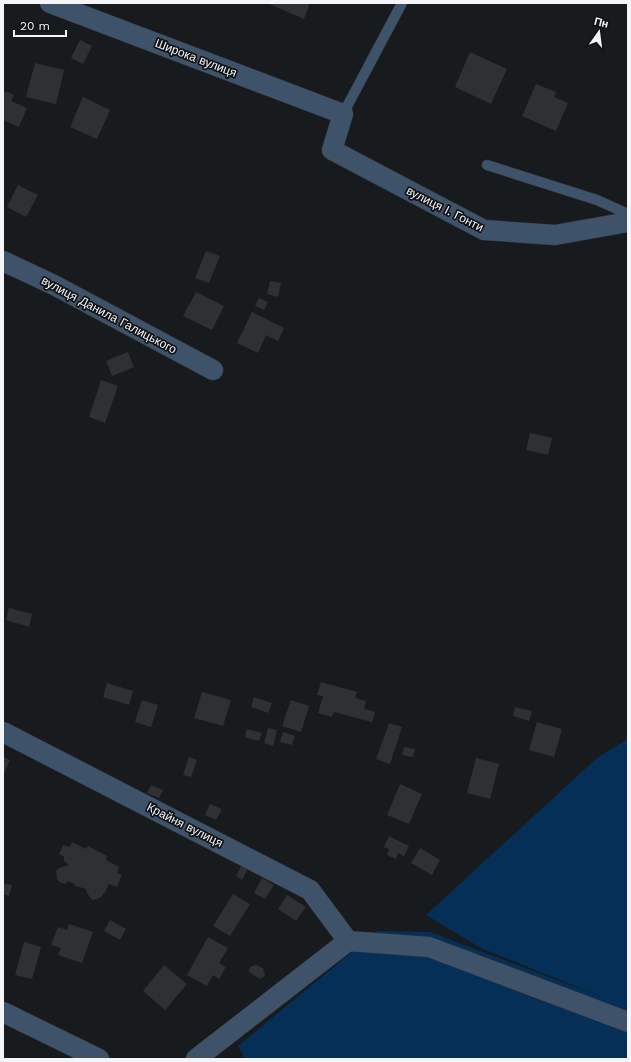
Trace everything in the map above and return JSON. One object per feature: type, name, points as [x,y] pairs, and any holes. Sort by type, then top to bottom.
[{"type":"street","name":"Широка вулиця","points":[[50,3],[343,114]]},
{"type":"street","name":"вулиця І. Гонти","points":[[343,114],[332,150],[484,230],[555,235],[628,222]]},
{"type":"street","name":"вулиця Данила Галицького","points":[[3,261],[61,289],[213,370]]},
{"type":"street","name":"Крайня вулиця","points":[[3,732],[310,890],[348,941]]},
{"type":"street","points":[[196,1059],[348,941],[428,946],[628,1022]]},
{"type":"street","points":[[3,1012],[99,1059]]},
{"type":"lane","points":[[343,114],[402,3]]},
{"type":"lane","points":[[488,164],[597,200],[628,214]]},
{"type":"shaded area","points":[[628,739],[628,1059],[245,1059],[238,1046],[377,931],[430,932],[605,998],[481,948],[426,915],[598,757]]},
{"type":"building","points":[[267,3],[310,3],[304,19]]},
{"type":"building","points":[[80,40],[92,46],[83,64],[71,58]]},
{"type":"building","points":[[470,52],[507,69],[491,104],[455,87]]},
{"type":"building","points":[[35,63],[64,70],[56,104],[26,97]]},
{"type":"building","points":[[536,84],[556,92],[554,97],[568,103],[556,131],[522,116]]},
{"type":"building","points":[[5,91],[14,95],[11,101],[27,108],[19,127],[3,120],[3,96]]},
{"type":"building","points":[[83,97],[110,110],[97,139],[70,127]]},
{"type":"building","points":[[18,185],[38,195],[26,217],[7,207]]},
{"type":"building","points":[[206,251],[220,256],[209,283],[195,278]]},
{"type":"building","points":[[270,281],[281,283],[278,297],[267,294]]},
{"type":"building","points":[[196,292],[224,306],[212,330],[183,316]]},
{"type":"building","points":[[259,298],[268,302],[264,310],[255,306]]},
{"type":"building","points":[[252,312],[284,328],[278,341],[266,335],[258,353],[237,343]]},
{"type":"building","points":[[128,352],[134,367],[112,376],[106,361]]},
{"type":"building","points":[[101,380],[118,386],[105,423],[89,417]]},
{"type":"building","points":[[530,433],[552,438],[548,455],[526,450]]},
{"type":"building","points":[[9,608],[32,614],[29,627],[6,620]]},
{"type":"building","points":[[321,682],[357,692],[355,698],[366,701],[364,709],[375,712],[372,722],[334,712],[332,717],[318,713],[323,696],[317,695]]},
{"type":"building","points":[[107,683],[133,691],[129,705],[103,697]]},
{"type":"building","points":[[202,692],[231,700],[223,726],[194,718]]},
{"type":"building","points":[[254,697],[272,703],[268,713],[251,707]]},
{"type":"building","points":[[142,700],[158,705],[151,727],[135,722]]},
{"type":"building","points":[[291,700],[309,706],[301,732],[282,726]]},
{"type":"building","points":[[515,707],[532,711],[529,721],[513,716]]},
{"type":"building","points":[[537,722],[562,729],[554,757],[529,750]]},
{"type":"building","points":[[389,723],[402,727],[390,764],[376,759]]},
{"type":"building","points":[[268,728],[277,730],[273,746],[264,743]]},
{"type":"building","points":[[247,729],[262,733],[259,741],[245,737]]},
{"type":"building","points":[[283,732],[295,736],[292,745],[280,742]]},
{"type":"building","points":[[404,747],[415,749],[413,757],[402,755]]},
{"type":"building","points":[[3,757],[10,760],[3,776]]},
{"type":"building","points":[[189,757],[197,760],[191,777],[183,775]]},
{"type":"building","points":[[476,758],[499,764],[490,799],[467,793]]},
{"type":"building","points":[[400,784],[422,794],[409,824],[387,815]]},
{"type":"building","points":[[151,785],[163,790],[159,798],[147,793]]},
{"type":"building","points":[[210,804],[222,809],[216,820],[205,815]]},
{"type":"building","points":[[389,836],[409,846],[404,856],[398,853],[396,859],[387,855],[389,849],[384,847]]},
{"type":"building","points":[[72,842],[86,849],[88,846],[107,856],[106,860],[119,867],[117,873],[122,875],[117,887],[109,884],[100,898],[92,900],[86,889],[76,886],[68,881],[66,884],[59,882],[56,871],[59,868],[69,865],[64,861],[64,857],[59,854],[63,845],[70,847]]},
{"type":"building","points":[[420,848],[440,860],[432,875],[411,863]]},
{"type":"building","points":[[243,862],[250,865],[242,880],[236,876]]},
{"type":"building","points":[[262,878],[274,885],[265,899],[254,893]]},
{"type":"building","points":[[3,883],[12,885],[9,896],[3,894]]},
{"type":"building","points":[[233,894],[250,904],[230,936],[213,926]]},
{"type":"building","points":[[287,895],[306,907],[296,921],[278,909]]},
{"type":"building","points":[[110,920],[126,929],[120,940],[104,931]]},
{"type":"building","points":[[69,924],[93,932],[82,963],[58,955],[61,948],[51,945],[58,927],[67,930]]},
{"type":"building","points":[[208,937],[228,948],[219,963],[226,967],[219,979],[213,975],[207,986],[187,975]]},
{"type":"building","points":[[24,942],[41,947],[32,979],[15,975]]},
{"type":"building","points":[[164,965],[187,984],[165,1010],[143,991]]},
{"type":"building","points":[[256,965],[263,968],[265,976],[260,979],[249,972],[250,967]]}]
